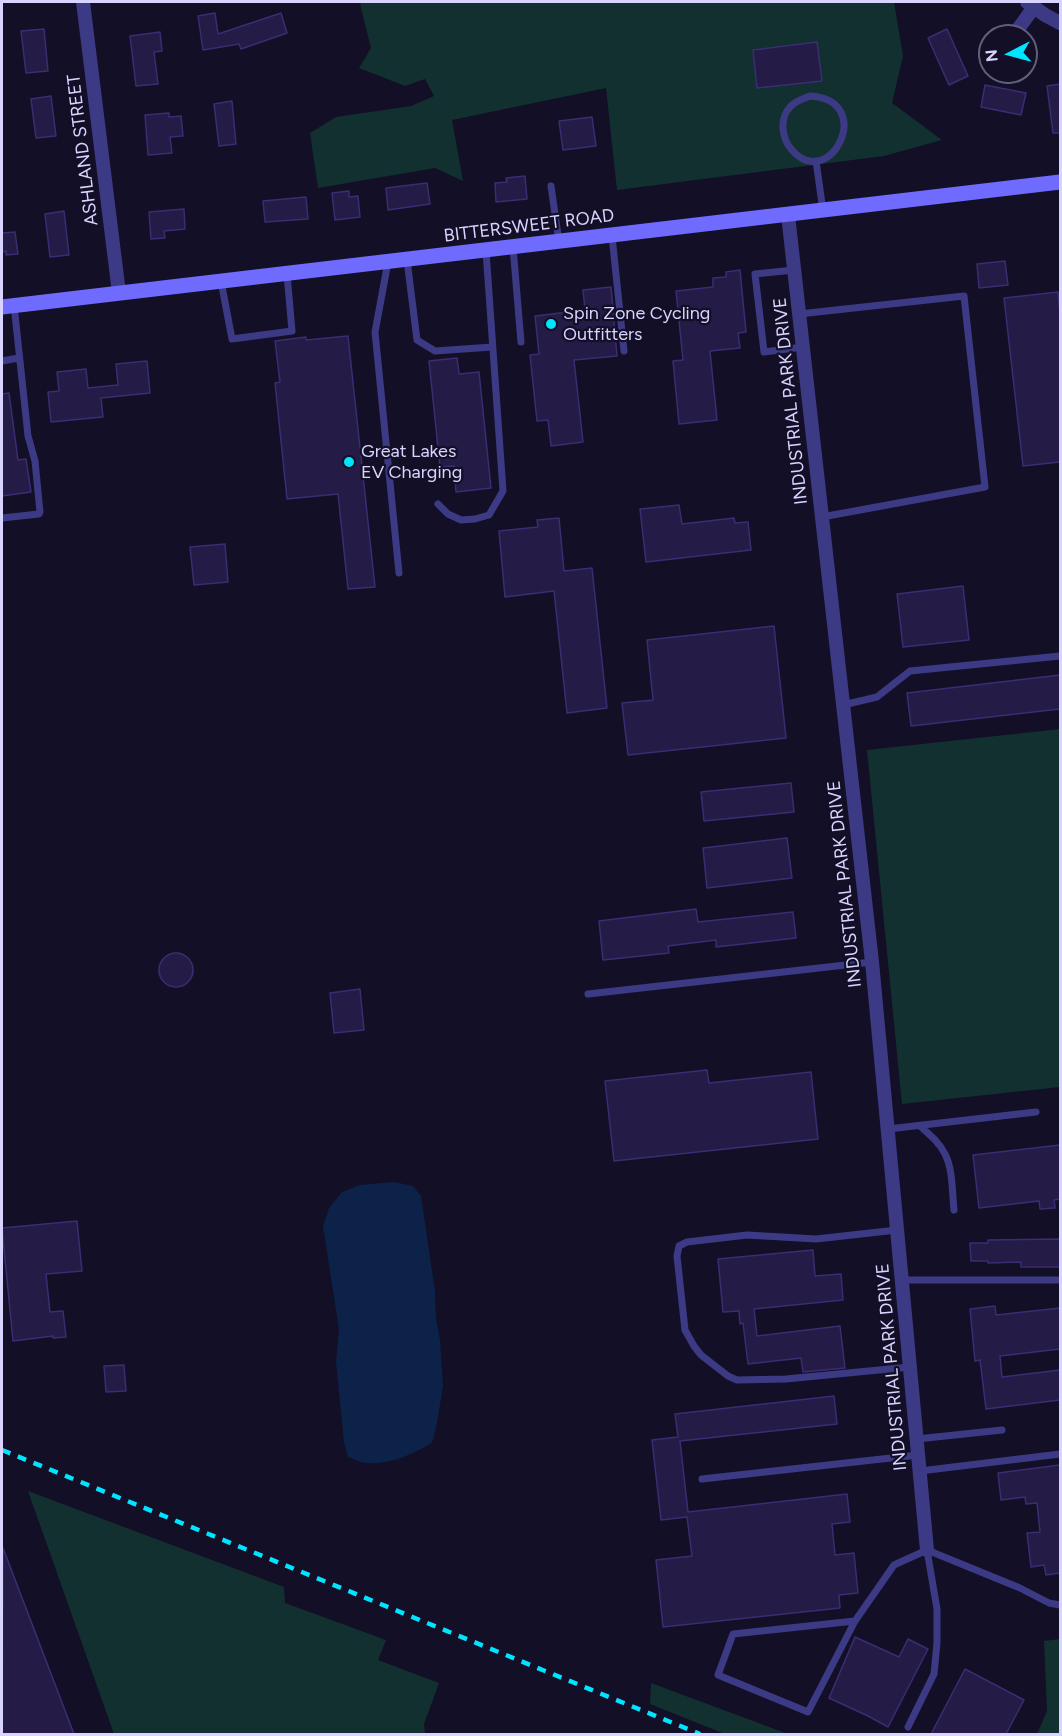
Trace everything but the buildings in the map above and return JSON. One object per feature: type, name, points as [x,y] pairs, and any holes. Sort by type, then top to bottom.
[{"type":"street","name":"ASHLAND STREET","points":[[83,2],[119,294]]},
{"type":"street","points":[[1020,24],[1031,4],[1060,23]]},
{"type":"street","name":"BITTERSWEET ROAD","points":[[8,306],[1060,182]]},
{"type":"street","name":"INDUSTRIAL PARK DRIVE","points":[[788,215],[872,962],[927,1550]]},
{"type":"lane","points":[[810,96],[831,100],[842,116],[844,126],[840,144],[834,152],[826,159],[816,161],[806,161],[796,155],[789,147],[782,126],[784,116],[790,106],[810,96]]},
{"type":"lane","points":[[816,161],[823,211]]},
{"type":"lane","points":[[551,186],[558,242]]},
{"type":"lane","points":[[612,236],[624,351]]},
{"type":"lane","points":[[513,247],[521,342]]},
{"type":"lane","points":[[438,504],[447,514],[461,520],[475,519],[489,515],[503,491],[486,250]]},
{"type":"lane","points":[[407,260],[417,340],[435,351],[492,347]]},
{"type":"lane","points":[[388,262],[375,332],[399,573]]},
{"type":"lane","points":[[794,270],[755,274],[764,352],[803,347]]},
{"type":"lane","points":[[221,282],[232,339],[292,331],[287,274]]},
{"type":"lane","points":[[799,314],[964,296],[973,375],[985,487],[822,517]]},
{"type":"lane","points":[[2,518],[40,513],[35,461],[28,436],[19,358],[8,306]]},
{"type":"lane","points":[[2,361],[19,358]]},
{"type":"lane","points":[[843,705],[877,697],[910,670],[1060,656]]},
{"type":"lane","points":[[588,994],[872,962]]},
{"type":"lane","points":[[888,1129],[1036,1112]]},
{"type":"lane","points":[[920,1126],[946,1155],[949,1163],[954,1210]]},
{"type":"lane","points":[[897,1230],[816,1239],[747,1235],[716,1238],[687,1242],[679,1246],[677,1256],[685,1330],[701,1355],[728,1376],[737,1380],[786,1379],[910,1367]]},
{"type":"lane","points":[[902,1280],[1060,1280]]},
{"type":"lane","points":[[917,1439],[1002,1430]]},
{"type":"lane","points":[[920,1471],[1060,1454]]},
{"type":"lane","points":[[702,1479],[918,1455]]},
{"type":"lane","points":[[908,1726],[934,1674],[937,1608],[927,1550]]},
{"type":"lane","points":[[855,1621],[733,1634],[718,1675],[807,1712],[855,1621],[894,1565],[927,1550],[1020,1588],[1049,1603],[1060,1605]]},
{"type":"green space","points":[[362,2],[894,2],[903,56],[892,103],[942,140],[884,156],[617,190],[606,88],[452,120],[463,181],[435,168],[318,188],[310,133],[336,117],[411,106],[434,96],[425,79],[405,86],[359,68],[371,48],[360,4]]},
{"type":"green space","points":[[1060,729],[1060,1087],[902,1104],[867,750]]},
{"type":"green space","points":[[28,1491],[284,1587],[285,1603],[386,1640],[378,1660],[439,1683],[424,1724],[425,1734],[114,1734]]},
{"type":"green space","points":[[1060,1639],[1060,1734],[1037,1734],[1047,1711],[1044,1641]]},
{"type":"green space","points":[[651,1683],[788,1734],[725,1734],[650,1704]]},
{"type":"water","points":[[394,1182],[413,1186],[421,1196],[435,1291],[443,1386],[432,1443],[409,1455],[393,1460],[365,1463],[348,1457],[344,1442],[336,1361],[339,1330],[323,1226],[329,1208],[342,1192],[360,1185]]},
{"type":"railway","points":[[2,1450],[700,1734]]},
{"type":"place","name":"Spin Zone Cycling Outfitters","points":[[551,324]]},
{"type":"place","name":"Great Lakes EV Charging","points":[[349,462]]}]
